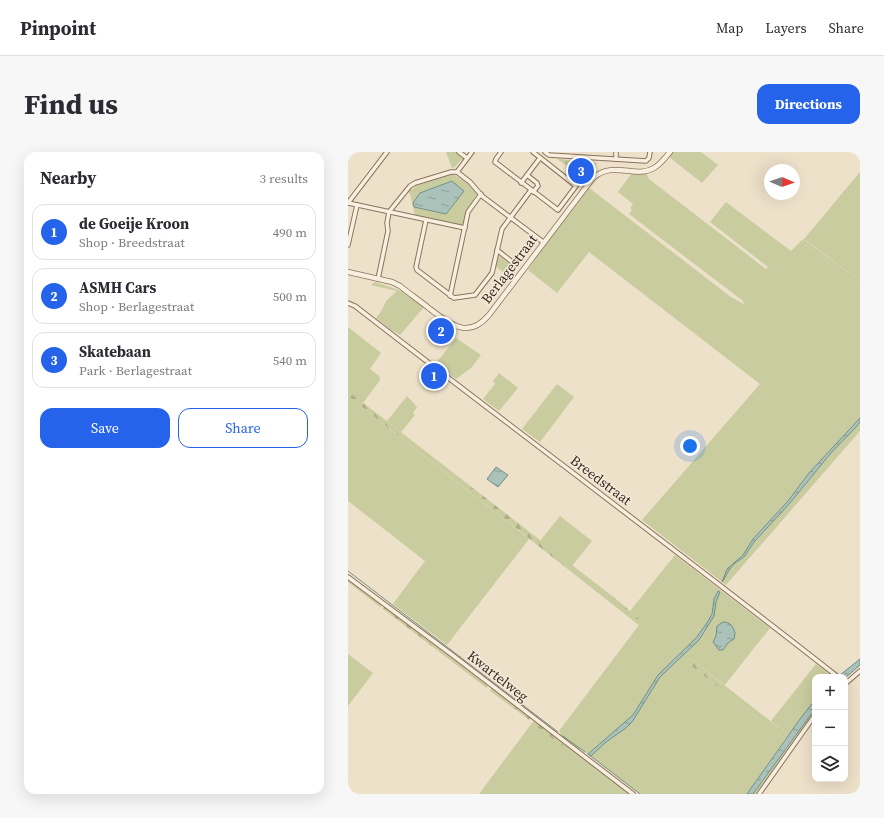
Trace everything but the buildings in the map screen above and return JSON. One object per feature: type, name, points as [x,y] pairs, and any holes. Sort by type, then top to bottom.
[{"type":"street","points":[[386,152],[348,203],[465,228]]},
{"type":"street","points":[[459,152],[468,158]]},
{"type":"street","points":[[457,172],[472,152]]},
{"type":"street","points":[[501,152],[495,162],[558,210],[576,186],[533,152]]},
{"type":"street","points":[[545,152],[549,154],[582,157],[648,160],[650,152]]},
{"type":"street","points":[[582,152],[582,157]]},
{"type":"street","points":[[616,152],[616,159]]},
{"type":"street","name":"Berlagestraat","points":[[348,272],[392,282],[400,286],[453,325],[461,328],[470,328],[478,325],[486,317],[590,181],[597,174],[610,170],[647,171],[657,166],[670,152]]},
{"type":"street","points":[[521,183],[540,158]]},
{"type":"street","points":[[378,279],[388,231],[387,223],[389,212],[414,183],[451,172],[457,172],[470,182],[480,194],[543,242]]},
{"type":"street","points":[[426,220],[416,267],[417,270],[454,298],[475,296],[492,273],[502,229],[532,191],[538,186],[537,183],[527,175]]},
{"type":"street","points":[[450,296],[469,209],[480,194]]},
{"type":"street","points":[[348,245],[357,205]]},
{"type":"street","points":[[497,250],[516,265]]},
{"type":"street","name":"Breedstraat","points":[[348,303],[355,306],[715,580],[834,674]]},
{"type":"street","name":"Kwartelweg","points":[[348,577],[461,661],[633,794]]},
{"type":"street","points":[[848,681],[860,671]]},
{"type":"street","points":[[759,794],[812,719]]},
{"type":"green space","points":[[446,152],[457,152],[464,158],[464,161],[461,160],[455,167],[452,168]]},
{"type":"green space","points":[[673,152],[701,152],[718,165],[702,183],[669,157]]},
{"type":"green space","points":[[556,158],[560,159],[597,163],[583,178]]},
{"type":"green space","points":[[860,172],[860,281],[804,239]]},
{"type":"green space","points":[[632,173],[646,173],[649,179],[766,269],[768,267],[710,222],[726,202],[791,251],[802,240],[802,242],[860,287],[860,418],[809,473],[788,501],[753,539],[743,555],[727,569],[723,581],[735,563],[744,557],[754,542],[790,503],[830,454],[860,422],[860,431],[726,585],[642,520],[760,384],[589,252],[557,293],[528,270],[557,227],[588,187],[731,297],[744,304],[743,301],[629,214],[632,210],[630,208],[633,204],[618,192]]},
{"type":"green space","points":[[453,174],[468,184],[477,194],[466,212],[463,224],[460,225],[415,215],[410,194],[408,192],[409,190],[415,186]]},
{"type":"green space","points":[[803,239],[860,281],[860,287],[802,242]]},
{"type":"green space","points":[[498,255],[517,269],[511,278],[495,266]]},
{"type":"green space","points":[[375,282],[402,291],[424,307],[400,335],[376,318],[386,301],[397,291],[371,285]]},
{"type":"green space","points":[[348,327],[381,353],[370,369],[380,377],[380,380],[363,403],[348,391]]},
{"type":"green space","points":[[456,338],[481,355],[471,368],[456,379],[436,363]]},
{"type":"green space","points":[[499,373],[518,388],[499,411],[483,399],[495,384],[493,381]]},
{"type":"green space","points":[[557,384],[574,397],[540,442],[522,429]]},
{"type":"green space","points":[[348,391],[616,599],[648,626],[645,630],[348,396]]},
{"type":"green space","points":[[348,396],[529,539],[447,645],[393,604],[425,561],[348,501]]},
{"type":"green space","points":[[407,396],[417,407],[413,413],[415,415],[401,432],[387,421]]},
{"type":"green space","points":[[560,516],[592,541],[572,566],[540,541]]},
{"type":"green space","points":[[675,555],[770,628],[725,685],[690,658],[685,661],[785,739],[747,794],[640,794],[580,748],[574,754],[575,756],[624,793],[626,791],[630,793],[479,794],[532,723],[562,746],[556,737],[561,733],[559,731],[639,625],[645,630],[648,626],[630,611]]},
{"type":"green space","points":[[348,577],[383,604],[380,607],[348,582]]},
{"type":"green space","points":[[385,605],[489,685],[486,688],[383,609]]},
{"type":"green space","points":[[348,654],[373,673],[348,706]]},
{"type":"green space","points":[[690,658],[788,735],[785,739],[685,661]]},
{"type":"green space","points":[[816,664],[828,674],[812,674],[812,704],[788,735],[771,721]]},
{"type":"green space","points":[[492,687],[531,718],[529,720],[490,691]]},
{"type":"green space","points":[[812,713],[812,717],[796,737],[757,794],[753,794]]},
{"type":"green space","points":[[535,720],[564,743],[562,746],[532,723]]},
{"type":"green space","points":[[576,752],[626,791],[624,793],[575,756],[574,754]]},
{"type":"water","points":[[452,181],[464,191],[446,214],[414,207],[413,203],[420,193]]},
{"type":"water","points":[[860,418],[860,422],[856,427],[830,454],[790,503],[754,542],[744,557],[735,563],[722,582],[727,569],[743,555],[753,539],[788,501],[809,473]]},
{"type":"water","points":[[496,467],[508,475],[498,487],[487,479]]},
{"type":"water","points":[[718,591],[720,592],[716,602],[714,616],[699,640],[660,677],[632,722],[606,742],[591,756],[588,754],[633,715],[658,675],[696,638],[712,614],[714,599]]},
{"type":"water","points":[[723,622],[730,624],[735,633],[734,639],[728,643],[723,650],[719,650],[713,642],[716,636],[717,626]]},
{"type":"water","points":[[860,659],[860,665],[848,675],[848,674],[841,674]]},
{"type":"water","points":[[812,704],[812,713],[753,794],[747,794]]},
{"type":"waterway","points":[[348,571],[558,732]]},
{"type":"waterway","points":[[563,736],[585,752]]},
{"type":"waterway","points":[[588,754],[640,794]]},
{"type":"place","name":"Skatebaan","points":[[581,171]]},
{"type":"place","name":"ASMH Cars","points":[[441,331]]},
{"type":"place","name":"de Goeije Kroon","points":[[434,376]]}]
